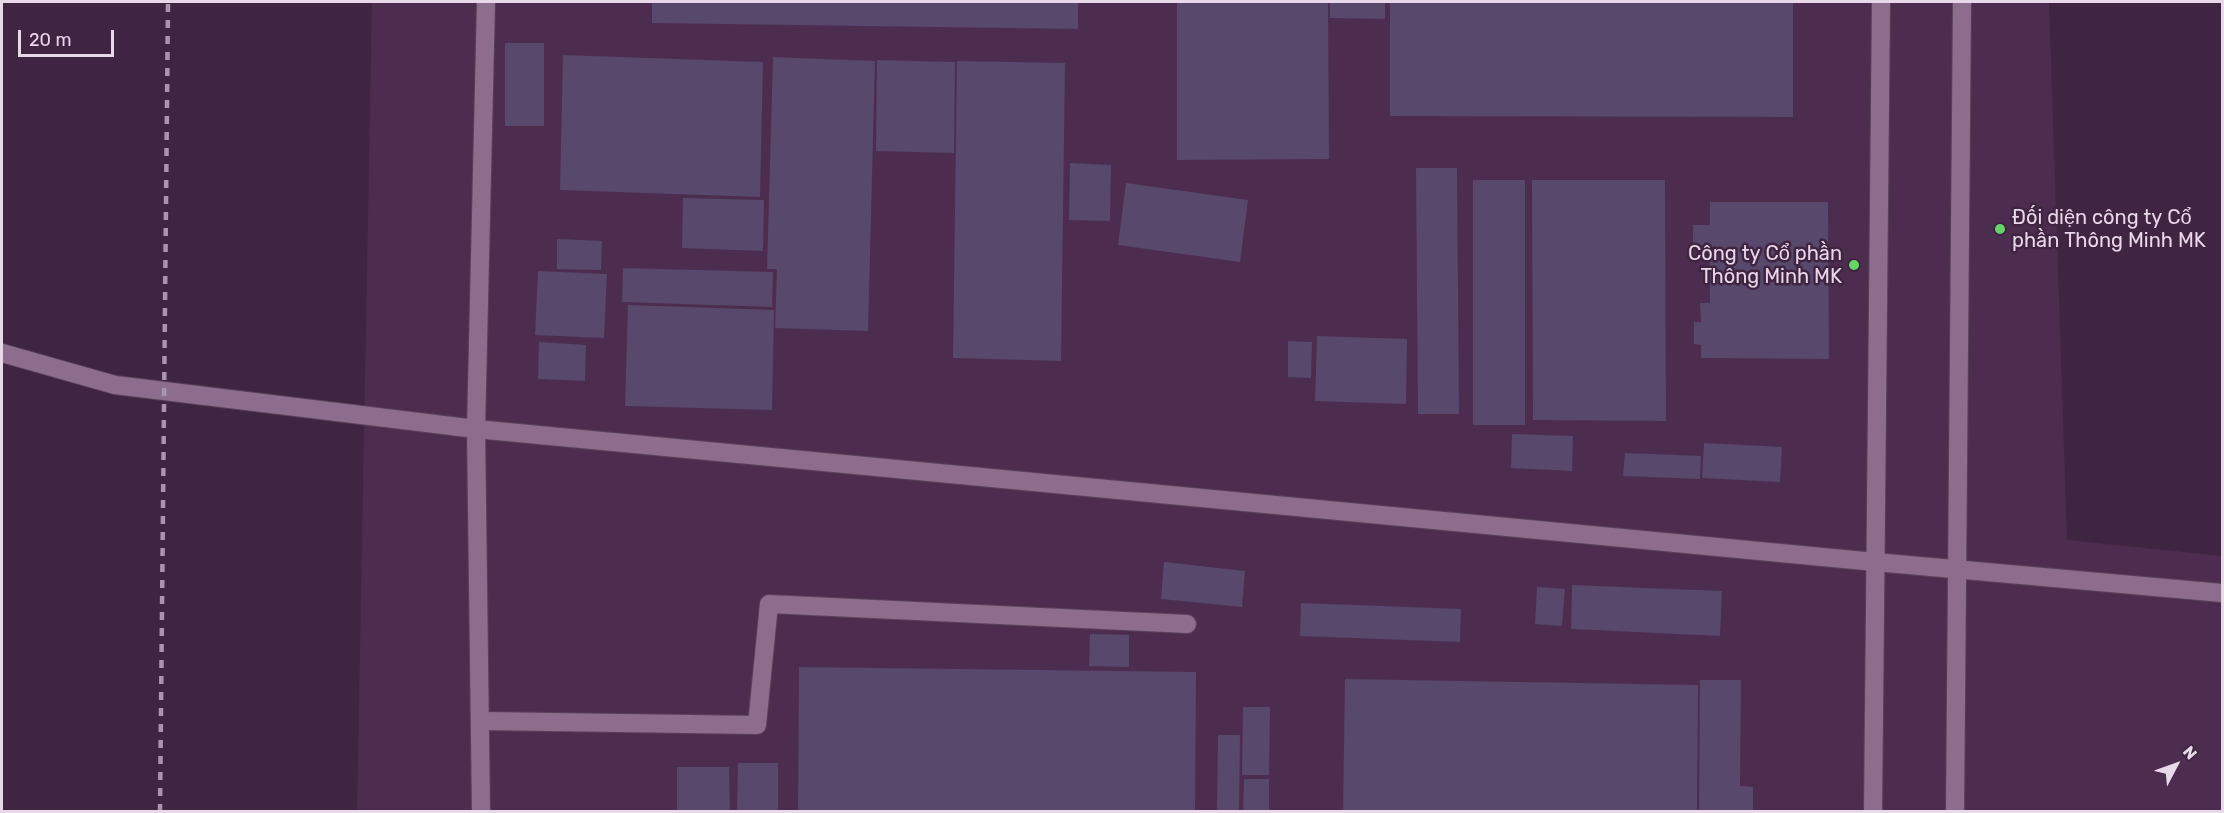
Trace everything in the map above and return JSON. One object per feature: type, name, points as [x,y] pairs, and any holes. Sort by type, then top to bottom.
[{"type":"street","points":[[481,812],[482,721],[476,429],[486,2]]},
{"type":"street","points":[[1873,812],[1881,2]]},
{"type":"street","points":[[1955,812],[1955,568],[1962,2]]},
{"type":"street","points":[[2,353],[115,385],[476,429],[2223,593]]},
{"type":"street","points":[[482,721],[757,725],[769,604],[1187,624]]},
{"type":"shaded area","points":[[372,2],[2049,2],[2067,540],[2222,556],[2222,811],[357,812]]},
{"type":"building","points":[[652,2],[1078,2],[1078,29],[652,23]]},
{"type":"building","points":[[1177,2],[1328,2],[1329,159],[1177,160]]},
{"type":"building","points":[[1330,2],[1385,2],[1385,19],[1330,18]]},
{"type":"building","points":[[1390,2],[1793,2],[1793,117],[1390,116]]},
{"type":"building","points":[[505,43],[544,43],[544,126],[505,126]]},
{"type":"building","points":[[563,55],[763,62],[760,197],[560,190]]},
{"type":"building","points":[[773,57],[875,61],[868,331],[775,328],[777,269],[767,269]]},
{"type":"building","points":[[877,60],[955,62],[954,153],[876,151]]},
{"type":"building","points":[[957,61],[1065,63],[1061,361],[953,358]]},
{"type":"building","points":[[1070,163],[1111,165],[1110,221],[1069,220]]},
{"type":"building","points":[[1416,168],[1457,168],[1459,414],[1418,414]]},
{"type":"building","points":[[1473,180],[1525,180],[1525,425],[1473,425]]},
{"type":"building","points":[[1532,180],[1665,180],[1666,421],[1533,420]]},
{"type":"building","points":[[1126,183],[1248,200],[1240,262],[1118,245]]},
{"type":"building","points":[[683,198],[764,200],[763,251],[682,248]]},
{"type":"building","points":[[1710,202],[1828,202],[1829,359],[1701,358],[1701,345],[1694,344],[1694,322],[1701,322],[1700,303],[1710,303],[1710,246],[1693,246],[1693,225],[1710,225]]},
{"type":"building","points":[[557,239],[602,241],[601,270],[557,269]]},
{"type":"building","points":[[623,268],[773,272],[772,307],[622,302]]},
{"type":"building","points":[[538,271],[607,274],[604,338],[535,335]]},
{"type":"building","points":[[628,305],[774,310],[772,410],[625,406]]},
{"type":"building","points":[[1317,336],[1407,339],[1406,404],[1315,401]]},
{"type":"building","points":[[1288,341],[1312,342],[1311,378],[1288,377]]},
{"type":"building","points":[[539,342],[586,345],[585,381],[538,379]]},
{"type":"building","points":[[1512,434],[1573,436],[1572,471],[1511,468]]},
{"type":"building","points":[[1704,443],[1782,447],[1780,482],[1702,478]]},
{"type":"building","points":[[1625,453],[1701,456],[1700,479],[1623,476]]},
{"type":"building","points":[[1164,562],[1245,571],[1242,607],[1161,599]]},
{"type":"building","points":[[1572,585],[1722,591],[1720,636],[1571,629]]},
{"type":"building","points":[[1537,587],[1565,589],[1562,626],[1535,624]]},
{"type":"building","points":[[1301,603],[1461,609],[1460,642],[1300,636]]},
{"type":"building","points":[[1090,634],[1129,635],[1129,667],[1089,666]]},
{"type":"building","points":[[799,667],[1196,672],[1195,812],[798,812]]},
{"type":"building","points":[[1345,679],[1698,685],[1697,812],[1343,812]]},
{"type":"building","points":[[1700,680],[1741,680],[1740,786],[1753,787],[1753,812],[1699,812]]},
{"type":"building","points":[[1243,707],[1270,707],[1269,775],[1242,775]]},
{"type":"building","points":[[1218,735],[1240,735],[1239,812],[1217,812]]},
{"type":"building","points":[[738,763],[778,763],[778,812],[737,812]]},
{"type":"building","points":[[677,767],[729,767],[730,812],[677,812]]},
{"type":"building","points":[[1244,779],[1269,779],[1269,812],[1243,812]]},
{"type":"railway","points":[[160,812],[168,2]]},
{"type":"place","name":"Đối diện công ty Cổ phần Thông Minh MK","points":[[2000,229]]},
{"type":"place","name":"Công ty Cổ phần Thông Minh MK","points":[[1854,265]]}]
